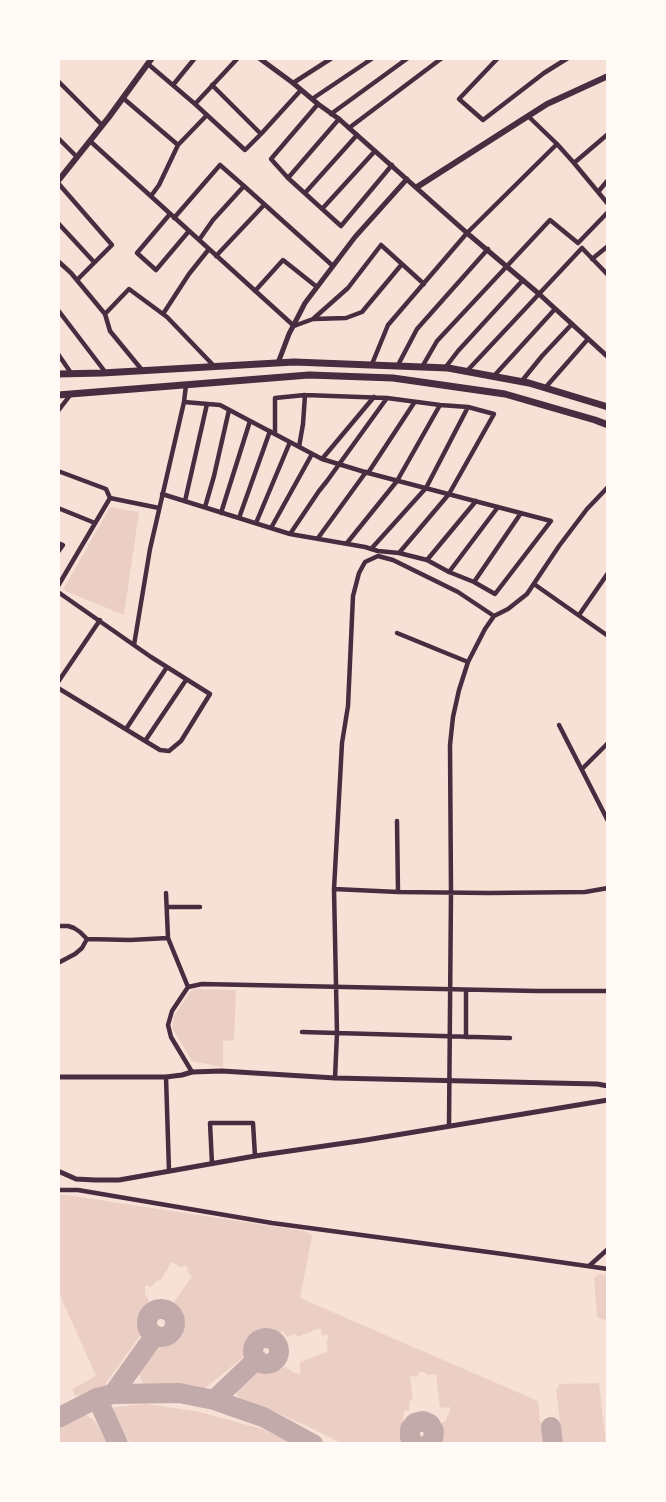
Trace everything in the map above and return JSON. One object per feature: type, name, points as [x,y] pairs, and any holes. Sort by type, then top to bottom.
[{"type":"highway","points":[[58,374],[294,362],[445,368],[521,382],[608,407]]},
{"type":"highway","points":[[58,395],[309,375],[393,378],[505,394],[608,425]]},
{"type":"main road","points":[[58,182],[150,61]]},
{"type":"main road","points":[[417,187],[547,104],[608,76]]},
{"type":"street","points":[[173,85],[195,58]]},
{"type":"street","points":[[195,104],[238,58]]},
{"type":"street","points":[[259,58],[339,119],[393,165],[606,354]]},
{"type":"street","points":[[265,63],[272,58]]},
{"type":"street","points":[[293,83],[332,58]]},
{"type":"street","points":[[373,58],[315,101],[271,159],[288,178],[341,226],[393,165]]},
{"type":"street","points":[[331,114],[408,58]]},
{"type":"street","points":[[349,128],[442,58]]},
{"type":"street","points":[[498,58],[459,99],[483,120],[567,58]]},
{"type":"street","points":[[150,61],[245,150],[301,90]]},
{"type":"street","points":[[58,81],[102,125]]},
{"type":"street","points":[[212,85],[261,134]]},
{"type":"street","points":[[123,98],[178,146]]},
{"type":"street","points":[[151,196],[159,185],[178,146],[207,115]]},
{"type":"street","points":[[528,116],[557,144],[608,204]]},
{"type":"street","points":[[288,178],[339,119]]},
{"type":"street","points":[[305,193],[357,135]]},
{"type":"street","points":[[574,163],[608,135]]},
{"type":"street","points":[[58,138],[77,157]]},
{"type":"street","points":[[90,141],[294,326]]},
{"type":"street","points":[[372,364],[388,325],[467,233],[557,144]]},
{"type":"street","points":[[322,209],[375,151]]},
{"type":"street","points":[[189,231],[156,270],[137,253],[220,165],[333,266]]},
{"type":"street","points":[[278,363],[305,303],[355,237],[407,179]]},
{"type":"street","points":[[598,192],[608,180]]},
{"type":"street","points":[[58,182],[112,245],[77,280]]},
{"type":"street","points":[[199,240],[213,220],[244,186]]},
{"type":"street","points":[[216,256],[264,205]]},
{"type":"street","points":[[466,372],[608,212]]},
{"type":"street","points":[[422,367],[437,341],[550,220],[580,245],[608,275]]},
{"type":"street","points":[[58,223],[94,262]]},
{"type":"street","points":[[313,319],[348,288],[381,245],[424,284]]},
{"type":"street","points":[[592,259],[608,246]]},
{"type":"street","points":[[163,314],[189,274],[209,249]]},
{"type":"street","points":[[399,366],[417,329],[488,249]]},
{"type":"street","points":[[255,291],[283,260],[317,287]]},
{"type":"street","points":[[58,261],[105,314],[110,331],[142,370]]},
{"type":"street","points":[[294,326],[313,319],[346,318],[362,312],[402,264]]},
{"type":"street","points":[[445,368],[523,280]]},
{"type":"street","points":[[105,314],[129,289],[163,314],[214,366]]},
{"type":"street","points":[[493,377],[555,309]]},
{"type":"street","points":[[58,310],[106,373]]},
{"type":"street","points":[[521,382],[572,324]]},
{"type":"street","points":[[545,388],[588,339]]},
{"type":"street","points":[[58,354],[71,374]]},
{"type":"street","points":[[134,645],[150,549],[186,385]]},
{"type":"street","points":[[58,411],[71,394]]},
{"type":"street","points":[[299,447],[305,395]]},
{"type":"street","points":[[239,518],[273,432],[275,398],[305,395],[374,397],[468,407],[494,414],[449,494],[399,552]]},
{"type":"street","points":[[322,459],[374,397]]},
{"type":"street","points":[[290,534],[387,398]]},
{"type":"street","points":[[162,494],[290,534],[347,543],[378,551],[399,552],[427,560],[495,594],[551,521],[322,459],[220,405],[184,402]]},
{"type":"street","points":[[318,538],[367,473],[414,403]]},
{"type":"street","points":[[185,501],[207,404]]},
{"type":"street","points":[[347,543],[397,481],[440,405]]},
{"type":"street","points":[[371,549],[426,488],[468,407]]},
{"type":"street","points":[[205,507],[229,410]]},
{"type":"street","points":[[221,513],[250,421]]},
{"type":"street","points":[[255,523],[290,442]]},
{"type":"street","points":[[271,528],[312,454]]},
{"type":"street","points":[[58,471],[106,489],[110,498]]},
{"type":"street","points":[[449,1125],[450,745],[457,699],[468,662],[494,616],[508,609],[527,594],[587,509],[608,487]]},
{"type":"street","points":[[110,498],[159,508]]},
{"type":"street","points":[[58,586],[110,498]]},
{"type":"street","points":[[427,560],[476,501]]},
{"type":"street","points":[[448,572],[498,507]]},
{"type":"street","points":[[58,508],[95,523]]},
{"type":"street","points":[[474,582],[521,513]]},
{"type":"street","points":[[58,543],[63,545],[58,552]]},
{"type":"street","points":[[335,1078],[337,1033],[334,889],[342,742],[348,706],[353,596],[358,573],[365,562],[378,556],[393,560],[458,592],[494,616]]},
{"type":"street","points":[[579,615],[608,573]]},
{"type":"street","points":[[534,584],[608,636]]},
{"type":"street","points":[[58,592],[166,667],[210,694],[182,741],[169,751],[160,750],[58,688]]},
{"type":"street","points":[[58,682],[100,620]]},
{"type":"street","points":[[397,633],[468,662]]},
{"type":"street","points":[[126,729],[166,667]]},
{"type":"street","points":[[145,741],[186,680]]},
{"type":"street","points":[[559,725],[608,821]]},
{"type":"street","points":[[582,769],[608,743]]},
{"type":"street","points":[[398,821],[398,892]]},
{"type":"street","points":[[334,889],[398,892],[585,892],[608,888]]},
{"type":"street","points":[[166,893],[168,938],[188,987]]},
{"type":"street","points":[[167,908],[200,906]]},
{"type":"street","points":[[58,926],[75,928],[87,939],[168,938]]},
{"type":"street","points":[[58,963],[75,954],[87,939]]},
{"type":"street","points":[[192,1072],[171,1037],[168,1025],[172,1011],[188,987],[202,984],[608,991]]},
{"type":"street","points":[[466,990],[466,1037]]},
{"type":"street","points":[[302,1032],[510,1038]]},
{"type":"street","points":[[58,1077],[166,1077],[192,1072],[222,1071],[335,1078],[608,1086]]},
{"type":"street","points":[[166,1077],[169,1172]]},
{"type":"street","points":[[58,1171],[76,1179],[119,1180],[608,1100]]},
{"type":"street","points":[[212,1164],[210,1123],[253,1123],[255,1156]]},
{"type":"street","points":[[58,1190],[78,1190],[272,1223],[608,1269]]},
{"type":"street","points":[[589,1266],[608,1249]]},
{"type":"shaded area","points":[[110,507],[139,512],[124,615],[63,590]]},
{"type":"shaded area","points":[[194,989],[236,990],[234,1040],[223,1041],[223,1067],[192,1061],[172,1028],[174,1016]]},
{"type":"shaded area","points":[[59,1195],[309,1233],[312,1236],[300,1298],[538,1401],[540,1421],[548,1432],[549,1443],[438,1443],[440,1430],[438,1425],[445,1421],[450,1407],[440,1408],[436,1374],[426,1375],[425,1372],[419,1372],[417,1377],[410,1376],[413,1401],[410,1400],[409,1410],[404,1412],[402,1432],[407,1443],[341,1443],[270,1410],[242,1401],[237,1395],[237,1390],[259,1370],[286,1367],[294,1373],[301,1374],[299,1363],[328,1351],[326,1341],[329,1339],[327,1334],[323,1336],[320,1328],[298,1337],[295,1334],[287,1337],[283,1331],[278,1333],[257,1332],[247,1343],[245,1348],[247,1354],[203,1390],[144,1384],[139,1373],[158,1344],[167,1343],[175,1337],[179,1329],[180,1316],[183,1312],[172,1305],[192,1276],[187,1272],[189,1268],[184,1265],[182,1268],[172,1262],[160,1281],[158,1280],[151,1287],[145,1285],[145,1294],[149,1301],[139,1323],[142,1333],[106,1383],[105,1388],[75,1396],[72,1389],[96,1376],[59,1293]]},
{"type":"shaded area","points":[[599,1274],[607,1275],[607,1320],[597,1316],[594,1278]]},
{"type":"shaded area","points":[[599,1383],[606,1443],[557,1443],[555,1429],[560,1422],[556,1389],[559,1384]]},
{"type":"shaded area","points":[[146,1404],[196,1411],[262,1429],[294,1443],[130,1443],[113,1414],[114,1407]]},
{"type":"shaded area","points":[[86,1415],[94,1420],[107,1443],[59,1443],[59,1429],[78,1417]]},
{"type":"taxiway","points":[[161,1309],[171,1313],[175,1323],[171,1333],[161,1337],[151,1333],[147,1323],[151,1313],[161,1309]]},
{"type":"taxiway","points":[[113,1394],[155,1335]]},
{"type":"taxiway","points":[[266,1338],[275,1342],[279,1351],[275,1360],[266,1364],[257,1360],[253,1351],[257,1342],[266,1338]]},
{"type":"taxiway","points":[[214,1400],[257,1359]]},
{"type":"taxiway","points":[[58,1418],[97,1398],[113,1394],[179,1393],[214,1400],[263,1417],[313,1444]]},
{"type":"taxiway","points":[[97,1398],[118,1444]]},
{"type":"taxiway","points":[[414,1444],[410,1437],[410,1429],[415,1423],[423,1421],[430,1424],[434,1431],[433,1439],[429,1444]]},
{"type":"taxiway","points":[[551,1427],[553,1444]]}]
